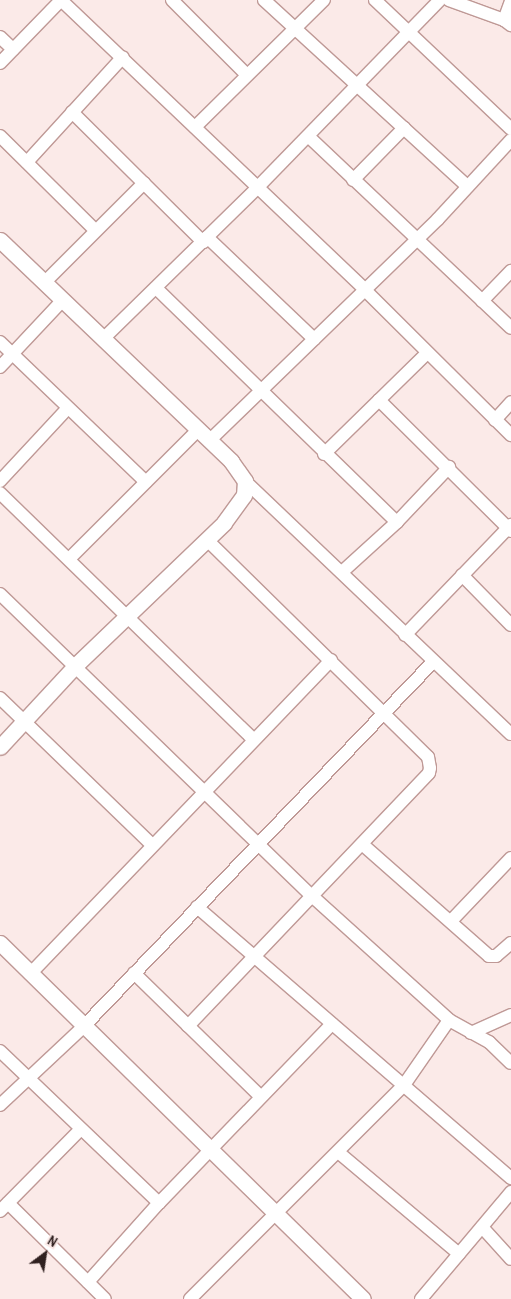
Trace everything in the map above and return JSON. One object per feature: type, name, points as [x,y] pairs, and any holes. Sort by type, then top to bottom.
[{"type":"street","points":[[0,63],[61,0],[123,57],[365,290],[511,435]]},
{"type":"street","points":[[172,0],[247,75]]},
{"type":"street","points":[[264,0],[467,186]]},
{"type":"street","points":[[195,127],[324,0]]},
{"type":"street","points":[[376,0],[511,130]]},
{"type":"street","points":[[104,338],[258,188],[440,0]]},
{"type":"street","points":[[449,0],[509,22],[511,1]]},
{"type":"street","points":[[0,37],[13,50]]},
{"type":"street","points":[[27,162],[123,57]]},
{"type":"street","points":[[72,112],[144,184],[314,339]]},
{"type":"street","points":[[353,180],[404,128]]},
{"type":"street","points":[[0,136],[95,230]]},
{"type":"street","points":[[308,136],[415,240],[511,328]]},
{"type":"street","points":[[209,441],[263,391],[365,290],[511,140]]},
{"type":"street","points":[[45,282],[95,230],[144,184]]},
{"type":"street","points":[[0,240],[104,338],[197,431],[231,461],[244,481],[342,572],[404,635],[511,734]]},
{"type":"street","points":[[482,301],[511,271]]},
{"type":"street","points":[[156,288],[263,391],[324,454],[397,522]]},
{"type":"street","points":[[0,367],[63,300]]},
{"type":"street","points":[[0,342],[67,409],[146,482]]},
{"type":"street","points":[[324,454],[427,353]]},
{"type":"street","points":[[379,400],[510,528],[404,635]]},
{"type":"street","points":[[495,420],[511,402]]},
{"type":"street","points":[[0,481],[67,409]]},
{"type":"street","points":[[69,559],[197,431]]},
{"type":"street","points":[[342,572],[397,522],[449,468]]},
{"type":"street","points":[[0,747],[75,666],[126,615],[207,540],[244,495],[244,481]]},
{"type":"street","points":[[0,493],[253,739]]},
{"type":"street","points":[[188,1026],[429,773],[430,768],[428,757],[207,540]]},
{"type":"street","points":[[462,575],[511,625]]},
{"type":"street","points":[[0,594],[260,843],[312,896],[449,1020],[490,1042],[511,1064]]},
{"type":"street","points":[[30,974],[253,739],[331,660]]},
{"type":"street","points":[[0,1105],[84,1026],[433,662]]},
{"type":"street","points":[[0,698],[152,845]]},
{"type":"street","points":[[362,844],[489,956],[496,956],[511,943]]},
{"type":"street","points":[[451,921],[511,858]]},
{"type":"street","points":[[197,907],[511,1178]]},
{"type":"street","points":[[0,943],[363,1299]]},
{"type":"street","points":[[134,973],[261,1097]]},
{"type":"street","points":[[471,1033],[511,1015]]},
{"type":"street","points":[[190,1299],[404,1085],[449,1020]]},
{"type":"street","points":[[88,1282],[159,1203],[332,1024]]},
{"type":"street","points":[[0,1051],[29,1076],[81,1129],[159,1203]]},
{"type":"street","points":[[81,1129],[4,1207],[105,1299]]},
{"type":"street","points":[[338,1152],[459,1254]]},
{"type":"street","points":[[420,1299],[511,1192]]},
{"type":"street","points":[[482,1227],[511,1259]]}]
